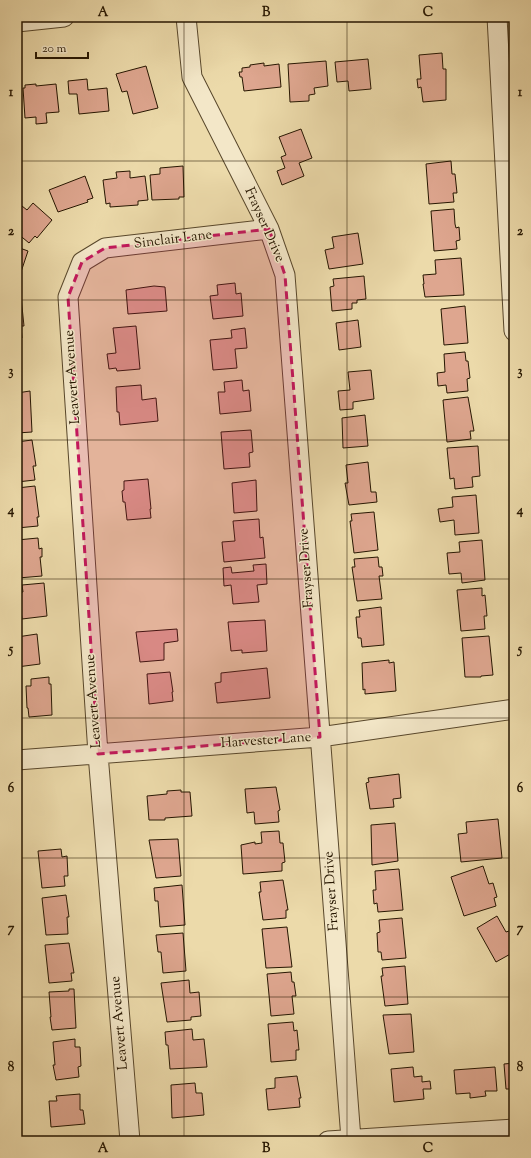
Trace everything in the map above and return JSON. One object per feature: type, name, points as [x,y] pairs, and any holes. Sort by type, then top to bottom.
[{"type":"street","points":[[17,22],[64,17]]},
{"type":"street","name":"Frayser Drive","points":[[186,17],[192,77],[269,229],[285,275],[351,1139]]},
{"type":"street","points":[[498,17],[510,222],[514,331]]},
{"type":"street","name":"Sinclair Lane","points":[[82,262],[105,248],[269,229]]},
{"type":"street","name":"Leavert Avenue","points":[[82,262],[68,297],[98,754],[130,1141]]},
{"type":"street","name":"Harvester Lane","points":[[17,760],[320,737],[514,709]]},
{"type":"street","points":[[328,1141],[514,1129]]},
{"type":"highlighted area","points":[[269,229],[285,275],[320,737],[98,754],[68,297],[82,262],[105,248]]},
{"type":"building","points":[[442,53],[443,69],[446,69],[446,100],[423,102],[421,87],[418,88],[417,79],[421,79],[419,55]]},
{"type":"building","points":[[368,59],[371,89],[349,91],[348,81],[337,82],[335,62]]},
{"type":"building","points":[[326,61],[328,86],[314,88],[315,94],[309,95],[309,101],[290,102],[288,64]]},
{"type":"building","points":[[264,63],[264,66],[279,64],[281,87],[244,91],[242,77],[240,77],[239,72],[242,72],[242,68],[250,67],[250,65]]},
{"type":"building","points":[[146,66],[158,108],[133,114],[127,91],[122,92],[116,74]]},
{"type":"building","points":[[87,79],[88,90],[107,88],[109,111],[79,114],[77,94],[69,94],[68,81]]},
{"type":"building","points":[[36,84],[36,86],[56,84],[59,112],[46,113],[47,123],[36,124],[36,117],[25,118],[23,88],[25,88],[25,85]]},
{"type":"building","points":[[301,129],[312,158],[299,163],[304,176],[282,185],[277,171],[285,168],[281,157],[286,155],[279,137]]},
{"type":"building","points":[[451,161],[452,174],[455,174],[457,193],[453,193],[454,202],[429,204],[426,164]]},
{"type":"building","points":[[183,166],[184,197],[179,197],[179,199],[152,200],[150,175],[160,174],[160,168]]},
{"type":"building","points":[[130,171],[130,178],[145,176],[148,200],[138,201],[138,205],[110,207],[110,203],[106,204],[103,180],[117,178],[116,172]]},
{"type":"building","points":[[85,176],[93,198],[87,200],[88,202],[58,212],[49,190]]},
{"type":"building","points":[[17,202],[27,210],[33,203],[52,220],[37,238],[35,236],[29,243],[17,233]]},
{"type":"building","points":[[454,209],[455,224],[456,228],[459,227],[460,240],[456,241],[457,249],[434,251],[431,211]]},
{"type":"building","points":[[358,233],[363,264],[329,269],[325,250],[334,248],[332,237]]},
{"type":"building","points":[[17,247],[28,251],[18,281],[17,280]]},
{"type":"building","points":[[461,258],[464,295],[425,297],[423,275],[436,274],[435,260]]},
{"type":"building","points":[[364,276],[366,299],[357,300],[357,303],[352,303],[352,309],[332,311],[330,287],[334,286],[333,279]]},
{"type":"building","points":[[235,283],[236,294],[241,293],[243,316],[213,319],[210,296],[218,295],[217,285]]},
{"type":"building","points":[[154,286],[165,287],[167,311],[128,314],[126,290]]},
{"type":"building","points":[[17,297],[21,297],[24,326],[21,326],[22,338],[17,339]]},
{"type":"building","points":[[465,306],[468,343],[444,345],[441,309]]},
{"type":"building","points":[[358,320],[361,347],[339,350],[336,323]]},
{"type":"building","points":[[136,326],[140,369],[117,371],[116,368],[109,369],[107,354],[116,353],[113,328]]},
{"type":"building","points":[[245,328],[247,348],[235,349],[237,368],[213,370],[210,340],[232,338],[231,330]]},
{"type":"building","points":[[465,352],[466,361],[468,361],[470,378],[467,379],[468,391],[447,393],[446,385],[438,386],[437,373],[445,372],[444,354]]},
{"type":"building","points":[[371,370],[374,399],[353,402],[353,409],[340,410],[338,391],[350,390],[348,372]]},
{"type":"building","points":[[242,380],[243,391],[249,390],[251,411],[220,414],[218,392],[225,392],[224,382]]},
{"type":"building","points":[[141,385],[142,400],[156,398],[158,421],[120,425],[119,412],[117,412],[116,387]]},
{"type":"building","points":[[30,391],[32,432],[17,433],[17,393]]},
{"type":"building","points":[[468,397],[474,431],[470,431],[471,439],[447,442],[443,400]]},
{"type":"building","points":[[365,415],[368,446],[343,448],[342,418]]},
{"type":"building","points":[[251,430],[253,452],[249,453],[250,467],[224,469],[221,432]]},
{"type":"building","points":[[32,440],[36,466],[33,466],[35,480],[17,482],[17,442]]},
{"type":"building","points":[[478,446],[480,476],[472,477],[473,487],[455,489],[454,478],[450,479],[447,448]]},
{"type":"building","points":[[368,462],[371,492],[376,492],[377,502],[349,505],[345,483],[348,483],[346,465]]},
{"type":"building","points":[[148,479],[151,518],[127,520],[122,491],[124,490],[124,481]]},
{"type":"building","points":[[256,480],[257,511],[234,513],[232,483]]},
{"type":"building","points":[[35,486],[39,517],[37,517],[38,526],[17,528],[17,488]]},
{"type":"building","points":[[476,495],[479,533],[455,535],[454,520],[440,522],[438,509],[453,507],[452,497]]},
{"type":"building","points":[[374,512],[378,550],[354,553],[350,521],[352,521],[351,514]]},
{"type":"building","points":[[259,519],[260,538],[263,537],[265,558],[224,562],[222,542],[235,541],[233,521]]},
{"type":"building","points":[[38,538],[39,549],[42,548],[42,557],[40,557],[42,576],[18,578],[17,540]]},
{"type":"building","points":[[482,540],[485,580],[462,583],[461,573],[449,574],[447,553],[460,552],[459,542]]},
{"type":"building","points":[[378,557],[379,567],[382,567],[383,576],[379,576],[382,599],[357,601],[352,567],[355,567],[354,559]]},
{"type":"building","points":[[266,564],[267,584],[257,585],[259,602],[233,604],[231,585],[224,586],[223,568],[231,567],[232,573],[254,571],[253,565]]},
{"type":"building","points":[[44,583],[47,616],[22,619],[19,592],[23,592],[22,585]]},
{"type":"building","points":[[482,588],[482,596],[485,595],[487,616],[484,616],[485,629],[461,631],[457,590]]},
{"type":"building","points":[[381,607],[384,645],[362,647],[361,638],[358,638],[356,617],[360,617],[359,610]]},
{"type":"building","points":[[265,620],[267,651],[242,653],[242,650],[231,651],[228,622]]},
{"type":"building","points":[[177,629],[178,641],[164,643],[164,660],[140,662],[136,632]]},
{"type":"building","points":[[37,634],[40,664],[17,667],[17,637]]},
{"type":"building","points":[[489,636],[493,675],[465,677],[462,638]]},
{"type":"building","points":[[389,660],[389,663],[394,662],[396,691],[365,694],[365,689],[363,690],[362,663]]},
{"type":"building","points":[[267,668],[270,698],[217,703],[215,683],[221,682],[221,673]]},
{"type":"building","points":[[170,672],[173,701],[149,704],[147,674]]},
{"type":"building","points":[[49,677],[49,684],[51,684],[52,715],[29,717],[26,686],[31,686],[31,679]]},
{"type":"building","points":[[399,774],[401,798],[393,799],[394,807],[370,809],[366,783],[369,782],[368,778]]},
{"type":"building","points":[[276,787],[280,810],[278,811],[279,822],[255,824],[254,812],[247,813],[245,789]]},
{"type":"building","points":[[181,790],[181,792],[190,792],[192,816],[165,818],[165,820],[149,820],[147,796],[167,794],[167,791]]},
{"type":"building","points":[[498,819],[502,858],[461,862],[458,834],[467,833],[466,822]]},
{"type":"building","points":[[395,823],[398,861],[372,865],[371,825]]},
{"type":"building","points":[[279,831],[280,843],[283,843],[285,862],[282,863],[282,871],[243,874],[241,845],[255,842],[255,844],[262,843],[261,832]]},
{"type":"building","points":[[178,839],[181,876],[156,878],[149,840]]},
{"type":"building","points":[[61,849],[62,857],[67,856],[68,876],[64,876],[65,886],[42,888],[38,851]]},
{"type":"building","points":[[483,866],[489,884],[493,883],[497,897],[494,898],[496,906],[464,916],[451,877]]},
{"type":"building","points":[[399,869],[403,910],[378,912],[377,903],[374,904],[373,890],[376,890],[375,871]]},
{"type":"building","points":[[283,880],[288,910],[286,910],[286,918],[263,920],[259,892],[261,892],[260,882]]},
{"type":"building","points":[[182,885],[185,925],[160,927],[158,901],[155,901],[154,888]]},
{"type":"building","points":[[66,895],[69,917],[67,917],[68,934],[46,935],[42,898]]},
{"type":"building","points":[[497,916],[506,932],[509,931],[514,940],[512,943],[514,952],[496,962],[477,928]]},
{"type":"building","points":[[402,918],[406,958],[382,960],[381,952],[378,952],[377,933],[380,932],[379,920]]},
{"type":"building","points":[[287,927],[292,967],[266,968],[262,929]]},
{"type":"building","points":[[183,933],[186,971],[163,973],[161,952],[158,952],[156,935]]},
{"type":"building","points":[[69,943],[74,973],[71,973],[72,981],[49,983],[45,945]]},
{"type":"building","points":[[405,966],[408,1004],[385,1006],[381,976],[383,976],[382,968]]},
{"type":"building","points":[[291,972],[296,996],[292,996],[294,1014],[271,1016],[267,974]]},
{"type":"building","points":[[189,980],[190,993],[199,992],[201,1016],[191,1017],[191,1020],[167,1022],[161,983]]},
{"type":"building","points":[[69,989],[74,989],[76,1028],[52,1030],[49,992],[69,991]]},
{"type":"building","points":[[411,1014],[414,1052],[389,1054],[383,1015]]},
{"type":"building","points":[[293,1022],[294,1031],[297,1030],[299,1050],[296,1050],[296,1060],[271,1062],[268,1024]]},
{"type":"building","points":[[192,1029],[193,1040],[204,1039],[207,1067],[170,1069],[168,1045],[166,1045],[165,1032]]},
{"type":"building","points":[[75,1039],[75,1047],[80,1047],[81,1066],[78,1067],[79,1077],[56,1080],[53,1065],[55,1065],[53,1042]]},
{"type":"building","points":[[514,1063],[514,1089],[506,1089],[504,1064]]},
{"type":"building","points":[[413,1067],[414,1077],[422,1076],[422,1082],[430,1081],[431,1089],[423,1089],[424,1099],[394,1102],[391,1069]]},
{"type":"building","points":[[495,1067],[497,1091],[485,1091],[486,1096],[470,1098],[470,1093],[456,1094],[454,1070]]},
{"type":"building","points":[[297,1076],[301,1098],[299,1098],[300,1107],[268,1110],[266,1089],[275,1088],[275,1078]]},
{"type":"building","points":[[195,1083],[196,1093],[202,1093],[204,1115],[172,1118],[171,1085]]},
{"type":"building","points":[[80,1094],[80,1110],[83,1110],[85,1124],[51,1127],[49,1101],[57,1101],[56,1096]]}]
